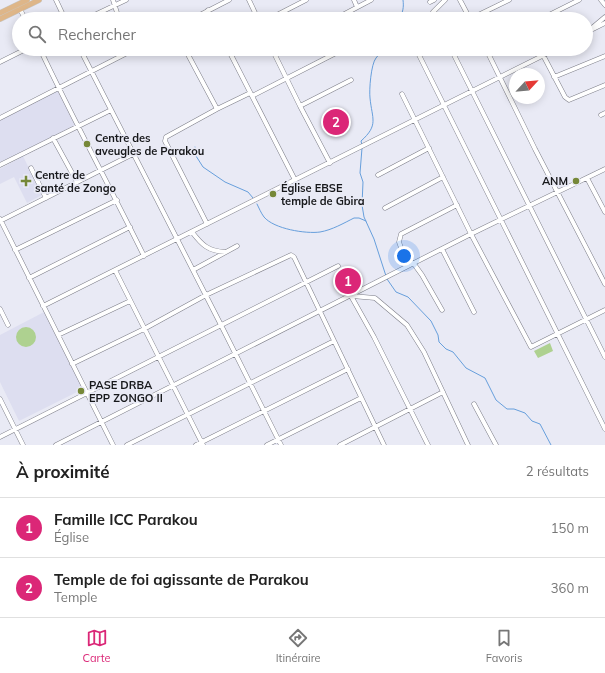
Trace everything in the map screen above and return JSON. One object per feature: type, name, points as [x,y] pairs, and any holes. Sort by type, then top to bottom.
[{"type":"main road","points":[[0,13],[27,0]]},
{"type":"main road","points":[[14,12],[39,0]]},
{"type":"main road","points":[[0,19],[12,13]]},
{"type":"street","points":[[56,0],[62,12]]},
{"type":"street","points":[[113,0],[117,12]]},
{"type":"street","points":[[100,12],[126,0]]},
{"type":"street","points":[[204,12],[229,0]]},
{"type":"street","points":[[248,0],[254,12]]},
{"type":"street","points":[[283,12],[306,0]]},
{"type":"street","points":[[354,0],[357,7]]},
{"type":"street","points":[[348,12],[371,0]]},
{"type":"street","points":[[433,12],[445,0]]},
{"type":"street","points":[[460,0],[466,12]]},
{"type":"street","points":[[484,12],[509,0]]},
{"type":"street","points":[[555,12],[579,0]]},
{"type":"street","points":[[601,0],[605,6]]},
{"type":"street","points":[[593,27],[605,17]]},
{"type":"street","points":[[593,29],[605,23]]},
{"type":"street","points":[[0,62],[12,56]]},
{"type":"street","points":[[43,56],[144,256]]},
{"type":"street","points":[[84,56],[281,445]]},
{"type":"street","points":[[0,118],[92,72],[119,56]]},
{"type":"street","points":[[189,56],[217,109]]},
{"type":"street","points":[[232,56],[295,180]]},
{"type":"street","points":[[276,56],[330,163]]},
{"type":"street","points":[[207,224],[165,141],[166,137],[217,109],[286,78],[330,56]]},
{"type":"street","points":[[420,56],[605,429]]},
{"type":"street","points":[[455,56],[605,357]]},
{"type":"street","points":[[489,56],[605,284]]},
{"type":"street","points":[[43,306],[366,145],[472,90],[543,56],[565,97],[569,100],[605,85]]},
{"type":"street","points":[[554,77],[605,56]]},
{"type":"street","points":[[300,106],[351,80]]},
{"type":"street","points":[[402,94],[471,234],[531,347],[605,310]]},
{"type":"street","points":[[0,165],[111,110]]},
{"type":"street","points":[[53,138],[77,182]]},
{"type":"street","points":[[378,175],[429,148]]},
{"type":"street","points":[[113,445],[0,220],[133,154]]},
{"type":"street","points":[[32,168],[46,198]]},
{"type":"street","points":[[56,445],[471,234],[605,169]]},
{"type":"street","points":[[385,208],[443,177]]},
{"type":"street","points":[[587,178],[603,203],[605,212]]},
{"type":"street","points":[[15,250],[117,200]]},
{"type":"street","points":[[442,310],[422,275],[414,264],[404,256],[399,242],[401,234],[457,205]]},
{"type":"street","points":[[29,278],[130,227]]},
{"type":"street","points":[[192,232],[200,243],[213,251],[225,252]]},
{"type":"street","points":[[193,270],[237,246]]},
{"type":"street","points":[[442,249],[474,312]]},
{"type":"street","points":[[72,364],[144,329],[206,295],[291,255],[294,257],[384,445]]},
{"type":"street","points":[[0,437],[338,266]]},
{"type":"street","points":[[115,270],[202,444]]},
{"type":"street","points":[[351,296],[375,298],[407,325],[424,352],[468,445]]},
{"type":"street","points":[[351,296],[374,337],[428,445]]},
{"type":"street","points":[[58,336],[130,301]]},
{"type":"street","points":[[0,309],[8,325]]},
{"type":"street","points":[[127,445],[334,341]]},
{"type":"street","points":[[196,445],[202,444],[348,369]]},
{"type":"street","points":[[340,445],[443,392]]},
{"type":"street","points":[[267,445],[361,398]]},
{"type":"street","points":[[1,401],[23,445]]},
{"type":"street","points":[[474,404],[496,445]]},
{"type":"street","points":[[351,440],[353,445]]},
{"type":"shaded area","points":[[57,89],[75,125],[0,164],[0,120]]},
{"type":"shaded area","name":"Centre de santé de Zongo","points":[[23,156],[42,195],[27,203],[14,177],[0,184],[0,169]]},
{"type":"shaded area","points":[[44,312],[83,389],[19,421],[0,382],[0,335]]},
{"type":"green space","points":[[26,327],[33,330],[36,337],[33,344],[26,347],[19,344],[16,337],[19,330]]},
{"type":"green space","points":[[550,343],[553,351],[538,358],[534,351]]},
{"type":"waterway","points":[[402,12],[403,0]]},
{"type":"waterway","points":[[362,145],[361,141],[367,135],[373,121],[370,94],[371,77],[374,61],[378,56]]},
{"type":"waterway","points":[[195,147],[196,156],[203,167],[225,182],[248,192],[253,198]]},
{"type":"waterway","points":[[362,148],[360,173],[363,182],[362,205],[364,217],[374,239],[386,276]]},
{"type":"waterway","points":[[257,204],[264,217],[269,221],[275,225],[290,230],[320,232],[338,226],[354,218],[359,218],[366,221]]},
{"type":"waterway","points":[[387,279],[396,292],[408,297],[431,321],[438,335],[439,342],[446,349],[453,352],[466,368],[485,378],[496,400],[507,409],[514,409],[525,413],[532,421],[540,424],[551,445]]},
{"type":"place","name":"Temple de foi agissante de Parakou","points":[[336,122]]},
{"type":"place","name":"Centre des aveugles de Parakou","points":[[87,144]]},
{"type":"place","name":"Centre de santé de Zongo","points":[[26,181]]},
{"type":"place","name":"ANM","points":[[576,181]]},
{"type":"place","name":"Église EBSE temple de Gbira","points":[[273,194]]},
{"type":"place","name":"Famille ICC Parakou","points":[[348,281]]},
{"type":"place","name":"PASE DRBA EPP ZONGO II","points":[[81,391]]}]
